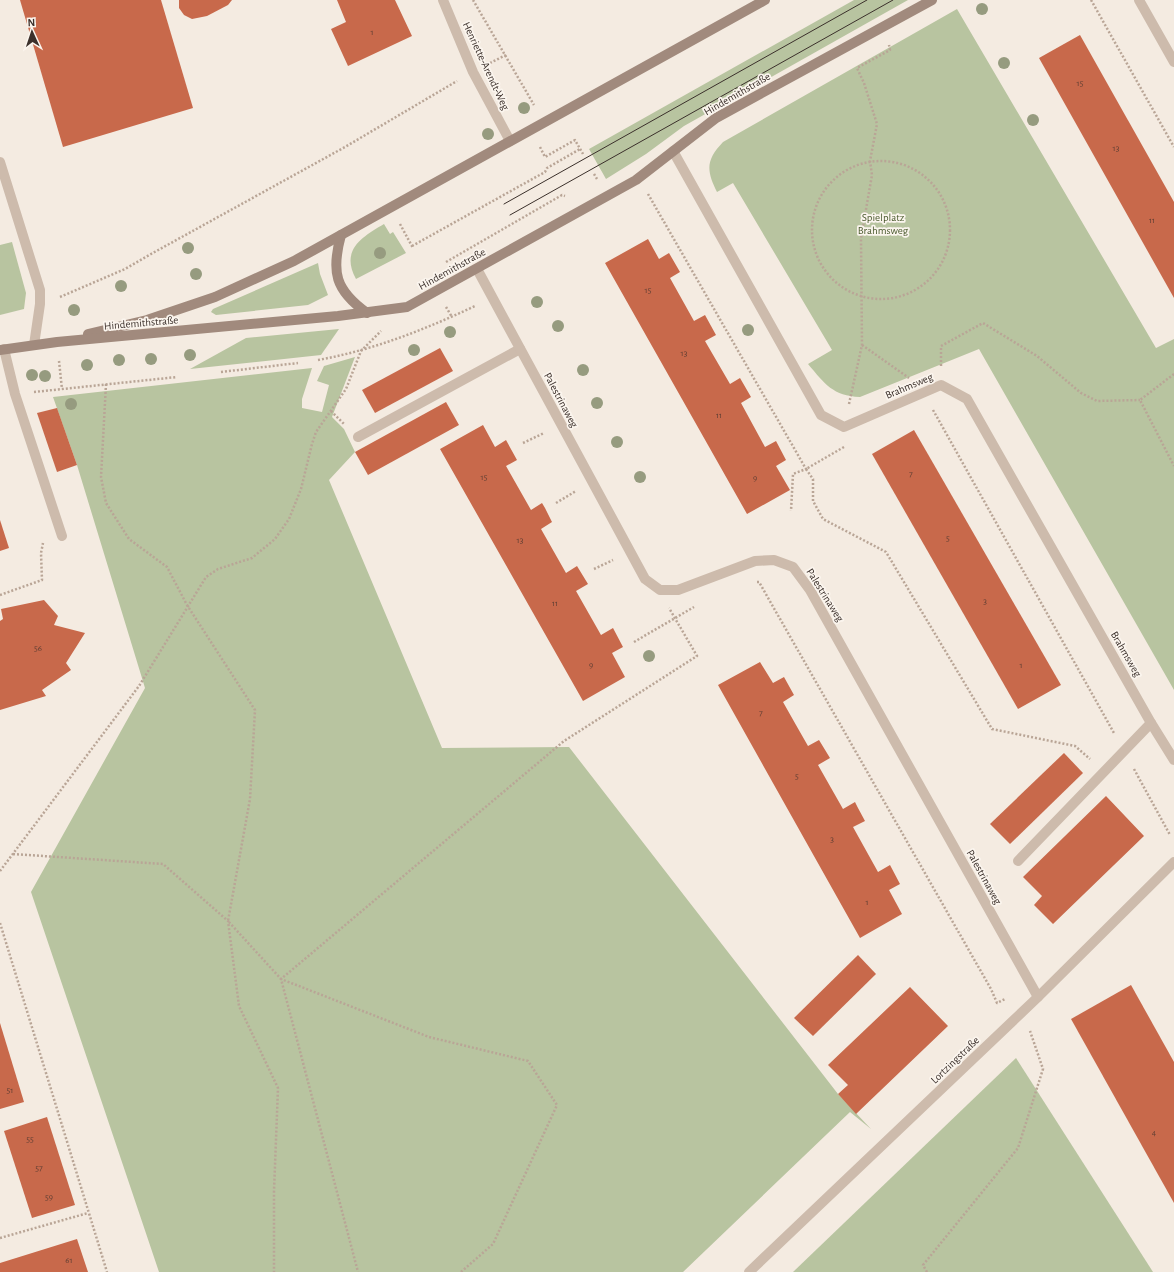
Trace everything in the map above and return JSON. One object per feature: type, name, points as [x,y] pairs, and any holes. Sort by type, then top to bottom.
[{"type":"street","name":"Henriette-Arendt-Weg","points":[[443,0],[473,72],[510,141]]},
{"type":"street","name":"Hindemithstraße","points":[[57,342],[147,320],[215,297],[294,261],[765,0]]},
{"type":"street","name":"Hindemithstraße","points":[[57,342],[227,328],[367,313],[407,307],[636,180],[716,118],[932,0]]},
{"type":"street","points":[[1139,0],[1174,62]]},
{"type":"street","points":[[673,151],[821,415],[844,427]]},
{"type":"street","points":[[0,162],[40,290],[40,304],[34,345]]},
{"type":"street","points":[[341,235],[336,257],[338,281],[345,293],[367,313]]},
{"type":"street","name":"Palestrinaweg","points":[[477,269],[645,579],[660,590],[678,590],[755,561],[774,560],[793,567],[810,590],[1038,998]]},
{"type":"street","points":[[57,342],[2,350],[14,394],[62,536]]},
{"type":"street","points":[[358,437],[520,349]]},
{"type":"street","name":"Brahmsweg","points":[[844,427],[941,385],[967,399],[1151,723],[1174,760]]},
{"type":"street","points":[[1018,861],[1151,723]]},
{"type":"street","name":"Lortzingstraße","points":[[749,1272],[1038,998],[1174,862]]},
{"type":"path","points":[[473,0],[535,106]]},
{"type":"path","points":[[1091,0],[1174,147]]},
{"type":"path","points":[[844,427],[862,345],[861,238],[872,175],[870,161],[877,124],[864,83],[857,68],[890,50],[888,43]]},
{"type":"path","points":[[40,304],[74,292],[125,268],[352,143],[473,72],[506,55]]},
{"type":"path","points":[[544,144],[540,147],[545,157],[575,140],[583,154]]},
{"type":"path","points":[[399,222],[413,247],[545,172],[548,168],[580,149]]},
{"type":"path","points":[[870,161],[890,161],[902,164],[925,176],[938,189],[947,206],[950,232],[949,244],[942,262],[932,278],[916,290],[899,297],[886,299],[861,296],[840,286],[823,269],[816,256],[812,240],[811,225],[814,210],[820,195],[830,183],[842,172],[855,165],[870,161]]},
{"type":"path","points":[[590,182],[597,178]]},
{"type":"path","points":[[647,192],[813,479],[813,501],[823,519],[886,552],[992,729],[1075,746],[1105,772]]},
{"type":"path","points":[[450,258],[562,195],[566,196],[572,193]]},
{"type":"path","points":[[318,360],[361,351],[397,340],[476,306]]},
{"type":"path","points":[[941,385],[941,346],[983,323],[1037,356],[1081,392],[1097,401],[1140,400],[1174,374]]},
{"type":"path","points":[[862,345],[902,374],[930,390]]},
{"type":"path","points":[[0,871],[139,686],[187,605],[206,577],[218,569],[252,558],[274,539],[289,520],[301,489],[316,432],[346,390],[361,351]]},
{"type":"path","points":[[59,358],[62,389],[177,377]]},
{"type":"path","points":[[221,372],[298,363]]},
{"type":"path","points":[[106,384],[101,477],[106,503],[129,539],[167,568],[187,605],[255,710],[250,799],[228,921],[238,1006],[278,1088],[274,1191],[274,1272]]},
{"type":"path","points":[[1140,400],[1174,466]]},
{"type":"path","points":[[931,407],[937,415],[1170,835]]},
{"type":"path","points":[[523,443],[561,425]]},
{"type":"path","points":[[791,511],[793,474],[806,469],[846,446]]},
{"type":"path","points":[[0,595],[42,580],[41,553],[44,542],[62,536]]},
{"type":"path","points":[[753,583],[759,582],[997,1003],[1006,999]]},
{"type":"path","points":[[281,979],[564,741],[697,656],[660,590]]},
{"type":"path","points":[[634,642],[700,603]]},
{"type":"path","points":[[13,854],[163,864],[228,921],[281,979],[429,1037],[528,1061],[557,1105],[493,1244],[461,1272]]},
{"type":"path","points":[[0,923],[107,1272]]},
{"type":"path","points":[[281,979],[358,1272]]},
{"type":"path","points":[[927,1272],[923,1265],[1018,1148],[1043,1069],[1023,1012]]},
{"type":"path","points":[[0,1238],[88,1213]]},
{"type":"green space","points":[[854,0],[908,0],[684,126],[646,154],[606,179],[589,149]]},
{"type":"green space","name":"Spielplatz Brahmsweg","points":[[957,9],[1156,348],[1174,339],[1174,690],[979,349],[860,397],[843,394],[830,388],[808,364],[832,350],[733,183],[717,192],[713,184],[710,171],[711,160],[717,148],[723,142]]},
{"type":"green space","points":[[384,224],[390,234],[393,232],[406,253],[356,279],[352,269],[352,252],[361,239]]},
{"type":"green space","points":[[12,242],[26,293],[24,309],[0,315],[0,245]]},
{"type":"green space","points":[[318,263],[320,274],[328,295],[308,305],[216,315],[211,312],[213,309]]},
{"type":"green space","points":[[339,329],[321,355],[190,369],[246,338]]},
{"type":"green space","points":[[355,357],[332,417],[344,429],[355,452],[329,480],[442,748],[569,747],[838,1094],[871,1129],[850,1112],[683,1272],[159,1272],[31,892],[145,688],[77,465],[53,397],[312,368],[302,399],[302,408],[322,412],[329,385],[317,381],[324,366]]},
{"type":"green space","points":[[1016,1058],[1153,1272],[793,1272]]},
{"type":"building","points":[[20,0],[161,0],[193,108],[63,147]]},
{"type":"building","points":[[179,0],[232,0],[228,5],[207,16],[192,19],[184,15],[179,8]]},
{"type":"building","points":[[337,0],[395,0],[412,36],[348,66],[331,29],[346,22]]},
{"type":"building","points":[[1080,35],[1174,202],[1174,298],[1039,58]]},
{"type":"building","points":[[648,239],[659,259],[669,253],[680,272],[670,278],[694,321],[705,315],[716,335],[705,341],[730,384],[740,378],[751,397],[741,403],[765,447],[776,441],[786,460],[776,466],[790,490],[747,514],[605,263]]},
{"type":"building","points":[[440,348],[453,371],[375,413],[362,390]]},
{"type":"building","points":[[446,402],[459,425],[368,475],[355,452]]},
{"type":"building","points":[[57,408],[77,465],[57,472],[37,413]]},
{"type":"building","points":[[483,425],[495,447],[506,440],[517,460],[506,466],[531,510],[542,503],[545,508],[552,522],[541,529],[566,573],[577,566],[588,584],[576,591],[601,635],[613,628],[623,647],[612,653],[625,677],[583,701],[440,449]]},
{"type":"building","points":[[914,430],[1061,685],[1018,709],[872,454]]},
{"type":"building","points":[[0,520],[9,548],[0,551]]},
{"type":"building","points":[[44,600],[58,616],[54,625],[85,633],[66,663],[71,670],[42,690],[46,696],[0,710],[0,621],[3,619],[1,609]]},
{"type":"building","points":[[760,662],[773,683],[784,677],[794,695],[783,702],[796,725],[808,746],[819,740],[830,758],[818,765],[843,809],[855,802],[865,821],[853,827],[878,872],[890,865],[900,884],[889,890],[902,914],[860,938],[718,685]]},
{"type":"building","points":[[1064,753],[1083,773],[1010,844],[990,824]]},
{"type":"building","points":[[1106,796],[1144,836],[1053,924],[1034,905],[1042,896],[1023,877]]},
{"type":"building","points":[[858,955],[876,974],[813,1036],[794,1018]]},
{"type":"building","points":[[1131,985],[1174,1062],[1174,1203],[1071,1019]]},
{"type":"building","points":[[910,987],[948,1026],[856,1114],[838,1094],[848,1085],[828,1065]]},
{"type":"building","points":[[0,1023],[24,1102],[0,1109]]},
{"type":"building","points":[[47,1117],[75,1205],[32,1218],[4,1131]]},
{"type":"building","points":[[77,1239],[88,1272],[0,1272],[0,1263]]},
{"type":"tram line","points":[[504,204],[867,0]]},
{"type":"tram line","points":[[510,215],[893,0]]}]
